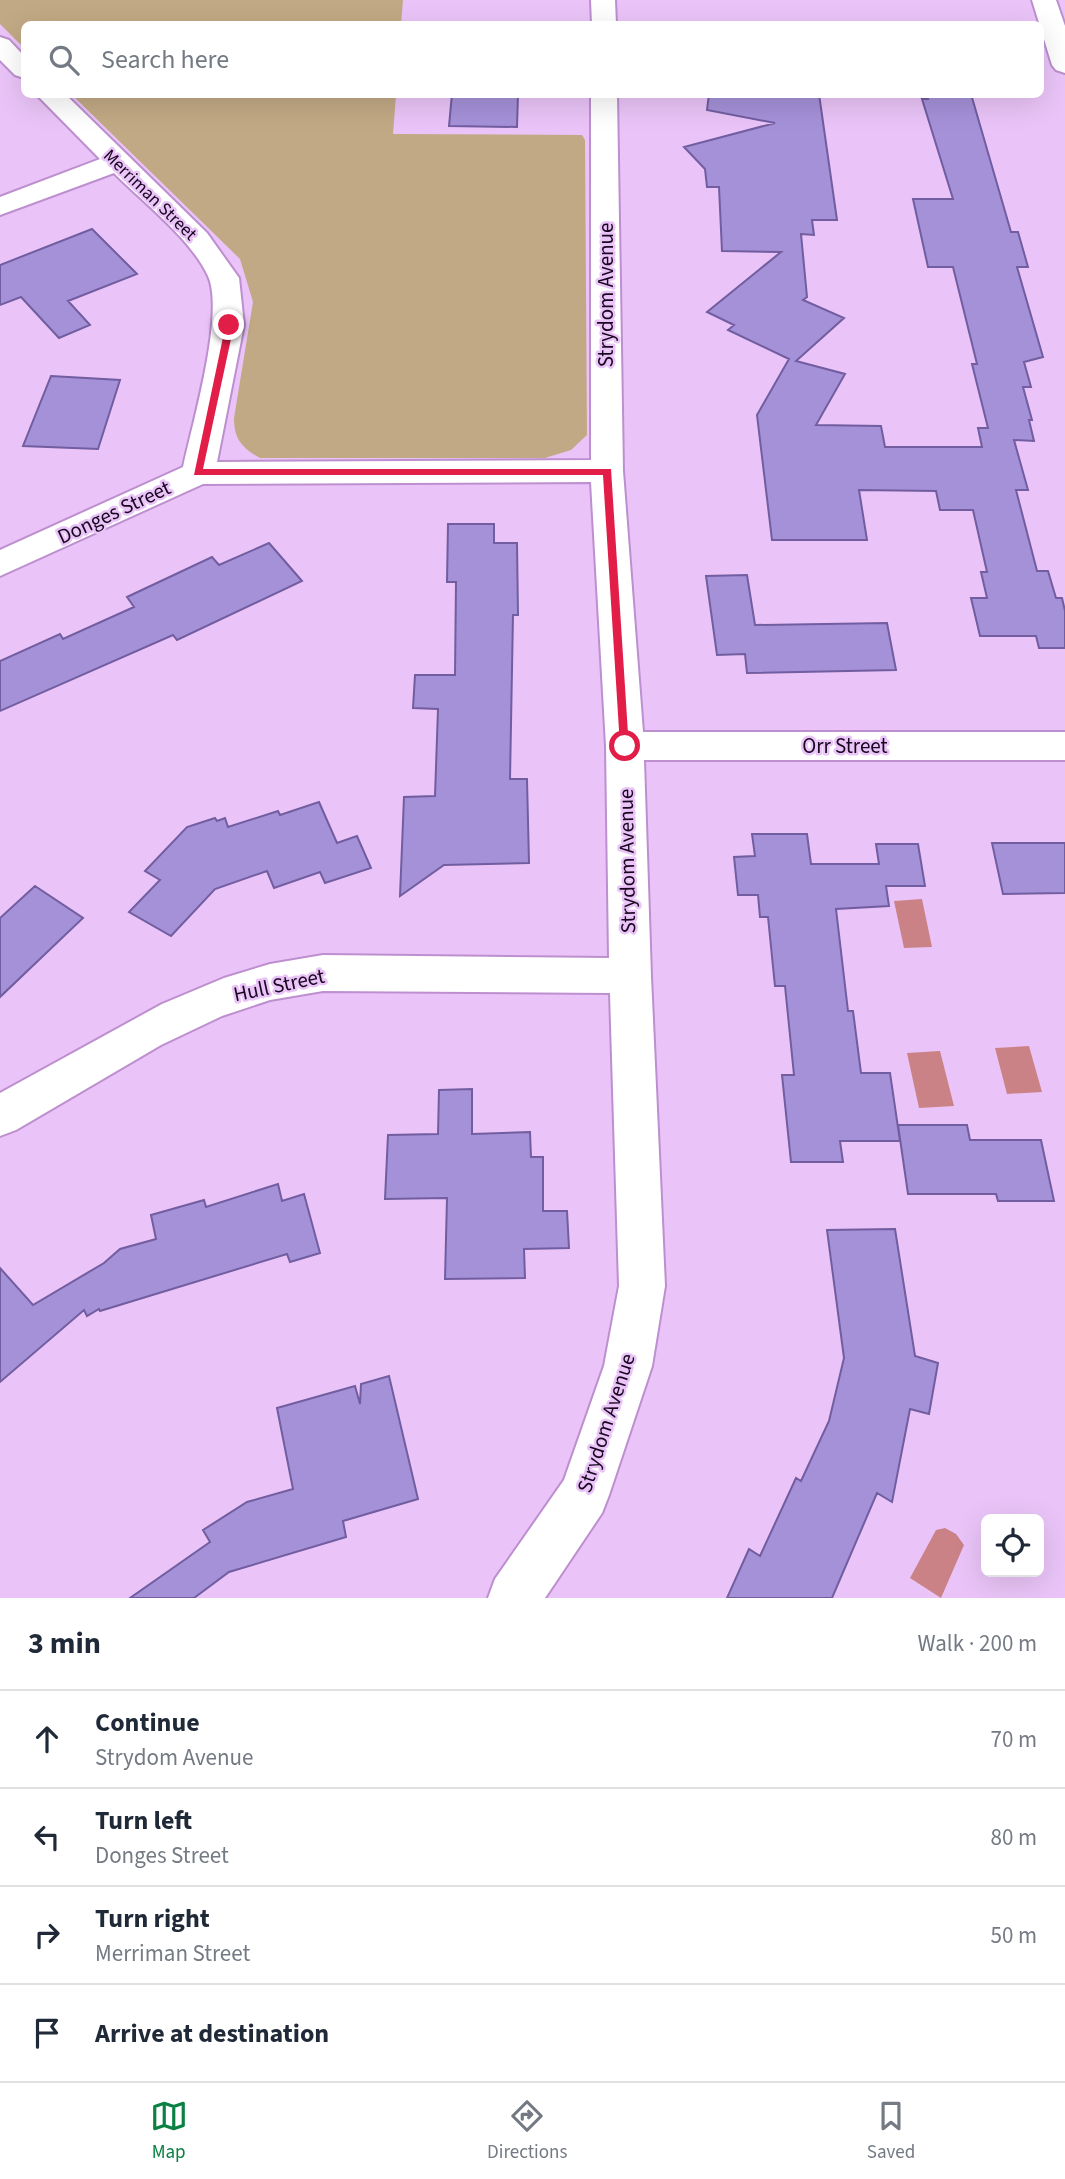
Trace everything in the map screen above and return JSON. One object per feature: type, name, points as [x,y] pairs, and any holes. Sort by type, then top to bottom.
[{"type":"street","points":[[603,0],[604,21]]},
{"type":"street","points":[[1044,0],[1065,65]]},
{"type":"street","points":[[0,45],[21,67]]},
{"type":"street","name":"Merriman Street","points":[[53,98],[116,163],[197,239],[224,278],[229,325],[198,473]]},
{"type":"street","name":"Strydom Avenue","points":[[514,1598],[584,1495],[628,1366],[642,1286],[629,976],[625,746],[607,471],[604,98]]},
{"type":"street","points":[[0,207],[116,163]]},
{"type":"street","name":"Donges Street","points":[[0,564],[198,473],[607,471]]},
{"type":"street","name":"Orr Street","points":[[625,746],[1065,746]]},
{"type":"street","name":"Hull Street","points":[[0,1116],[127,1043],[190,1011],[240,990],[324,973],[629,976]]},
{"type":"shaded area","points":[[0,0],[403,0],[401,21],[21,21],[21,45],[0,24]]},
{"type":"shaded area","points":[[75,98],[396,98],[393,134],[582,135],[585,140],[587,435],[571,450],[545,458],[260,458],[240,442],[234,425],[253,302],[240,259]]},
{"type":"shaded area","points":[[922,899],[932,947],[904,948],[894,901]]},
{"type":"shaded area","points":[[1029,1046],[1042,1092],[1007,1094],[995,1048]]},
{"type":"shaded area","points":[[940,1051],[954,1106],[919,1108],[907,1053]]},
{"type":"shaded area","points":[[945,1528],[956,1534],[964,1545],[941,1598],[910,1578],[936,1530]]},
{"type":"building","points":[[452,98],[518,98],[517,127],[449,126]]},
{"type":"building","points":[[708,98],[820,98],[837,220],[812,220],[814,235],[801,234],[807,297],[803,300],[844,318],[796,361],[845,374],[816,425],[881,426],[885,447],[982,447],[978,428],[988,428],[972,364],[977,364],[953,267],[928,267],[913,199],[953,199],[922,99],[972,98],[1011,232],[1018,232],[1028,267],[1017,267],[1043,357],[1024,362],[1031,387],[1023,387],[1032,420],[1029,420],[1034,441],[1014,440],[1028,490],[1016,490],[1037,571],[1048,571],[1056,598],[1062,598],[1065,611],[1065,648],[1039,648],[1036,636],[980,636],[971,598],[987,598],[981,572],[987,572],[973,510],[940,510],[936,491],[859,490],[867,540],[772,540],[757,415],[789,359],[728,330],[734,325],[707,312],[781,252],[722,251],[719,187],[707,187],[705,169],[684,147],[775,123],[707,110]]},
{"type":"building","points":[[92,229],[137,274],[68,301],[90,325],[59,338],[21,297],[0,305],[0,265]]},
{"type":"building","points":[[51,376],[120,380],[98,449],[23,446]]},
{"type":"building","points":[[448,524],[494,524],[494,543],[517,543],[518,615],[513,615],[510,779],[527,779],[529,863],[444,865],[400,896],[404,797],[435,796],[438,709],[413,708],[415,675],[455,675],[456,582],[447,582]]},
{"type":"building","points":[[269,543],[302,581],[177,640],[173,635],[0,711],[0,661],[60,634],[63,639],[134,607],[127,597],[212,557],[219,565]]},
{"type":"building","points":[[747,575],[755,625],[887,623],[896,670],[747,673],[745,654],[717,655],[706,576]]},
{"type":"building","points":[[319,802],[337,843],[357,836],[371,868],[325,883],[320,872],[274,888],[267,871],[215,889],[171,936],[129,912],[160,880],[145,871],[187,827],[215,818],[217,821],[225,818],[228,827],[278,811],[280,815]]},
{"type":"building","points":[[752,834],[807,834],[811,864],[879,864],[876,844],[918,844],[925,886],[886,886],[889,906],[836,909],[848,1011],[853,1011],[861,1073],[890,1073],[900,1141],[840,1141],[843,1162],[791,1162],[782,1075],[794,1075],[785,986],[775,986],[768,917],[760,917],[758,895],[738,895],[734,857],[755,856]]},
{"type":"building","points":[[992,843],[1065,843],[1065,893],[1003,894]]},
{"type":"building","points":[[35,886],[83,918],[0,997],[0,918]]},
{"type":"building","points":[[472,1089],[472,1134],[530,1132],[531,1157],[543,1157],[543,1211],[567,1211],[569,1248],[524,1249],[525,1278],[445,1279],[447,1198],[385,1199],[388,1135],[438,1134],[439,1090]]},
{"type":"building","points":[[898,1125],[967,1125],[970,1140],[1041,1140],[1054,1201],[998,1201],[996,1194],[908,1194]]},
{"type":"building","points":[[278,1184],[282,1201],[304,1194],[320,1253],[290,1262],[287,1254],[100,1311],[99,1309],[87,1316],[84,1310],[0,1382],[0,1268],[33,1305],[104,1263],[120,1249],[156,1239],[151,1215],[204,1200],[206,1207]]},
{"type":"building","points":[[895,1229],[915,1356],[938,1363],[929,1414],[910,1409],[892,1502],[877,1493],[832,1598],[727,1598],[749,1549],[760,1556],[796,1478],[801,1481],[829,1421],[844,1358],[827,1230]]},
{"type":"building","points":[[389,1376],[418,1499],[343,1521],[346,1537],[229,1572],[194,1598],[130,1598],[210,1542],[203,1530],[247,1502],[293,1489],[277,1408],[355,1386],[360,1404],[361,1384]]},
{"type":"route","points":[[229,325],[198,473],[607,471],[625,746]]}]
